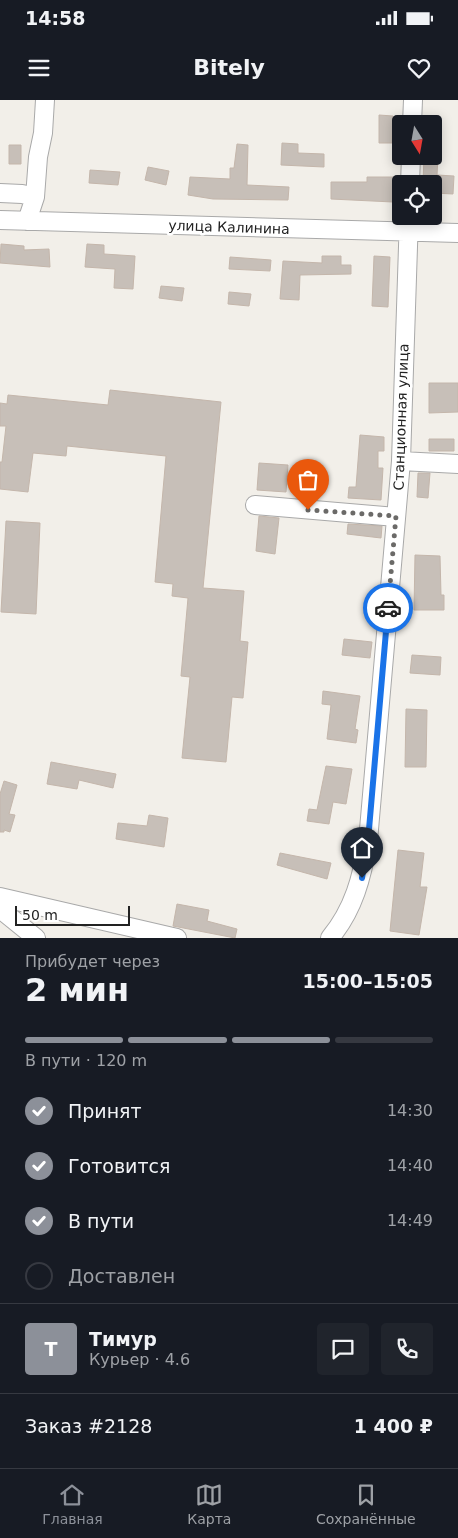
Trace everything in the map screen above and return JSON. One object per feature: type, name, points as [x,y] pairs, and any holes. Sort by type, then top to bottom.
[{"type":"street","points":[[27,221],[35,197],[45,100]]},
{"type":"street","points":[[412,100],[412,115]]},
{"type":"street","points":[[0,194],[22,194],[35,197]]},
{"type":"street","name":"улица Калинина","points":[[0,220],[392,224]]},
{"type":"street","name":"Станционная улица","points":[[330,938],[343,922],[362,878],[368,841],[401,461],[408,225]]},
{"type":"street","name":"улица Калинина","points":[[414,225],[458,233]]},
{"type":"street","points":[[401,461],[458,464]]},
{"type":"street","points":[[255,505],[396,516]]},
{"type":"street","points":[[0,897],[177,938]]},
{"type":"street","points":[[0,909],[36,938]]},
{"type":"building","points":[[379,115],[392,116],[392,143],[379,143]]},
{"type":"building","points":[[282,143],[298,144],[298,153],[324,154],[324,167],[281,165]]},
{"type":"building","points":[[237,144],[248,145],[247,185],[289,187],[288,200],[213,199],[188,195],[190,177],[230,179],[230,168],[234,168]]},
{"type":"building","points":[[9,145],[21,145],[21,164],[9,164]]},
{"type":"building","points":[[424,165],[438,165],[437,175],[423,175]]},
{"type":"building","points":[[148,167],[169,171],[166,185],[145,180]]},
{"type":"building","points":[[90,170],[120,172],[118,185],[89,183]]},
{"type":"building","points":[[442,175],[454,176],[453,194],[442,193]]},
{"type":"building","points":[[367,177],[392,177],[392,202],[331,199],[331,182],[367,182]]},
{"type":"building","points":[[1,244],[24,246],[24,250],[49,249],[50,267],[0,263]]},
{"type":"building","points":[[87,244],[104,245],[104,254],[135,256],[133,289],[114,288],[115,269],[85,267]]},
{"type":"building","points":[[322,256],[341,256],[341,265],[351,265],[351,274],[300,275],[299,300],[280,299],[283,261],[322,263]]},
{"type":"building","points":[[374,256],[390,257],[388,307],[372,306]]},
{"type":"building","points":[[230,257],[271,260],[270,271],[229,269]]},
{"type":"building","points":[[161,286],[184,288],[182,301],[159,298]]},
{"type":"building","points":[[229,292],[251,294],[249,306],[228,304]]},
{"type":"building","points":[[429,383],[458,383],[458,412],[429,413]]},
{"type":"building","points":[[110,390],[221,402],[203,588],[244,591],[240,641],[248,642],[243,698],[232,697],[226,762],[182,758],[190,677],[181,676],[188,598],[172,596],[173,584],[155,582],[166,456],[67,446],[66,456],[33,453],[28,492],[0,489],[0,462],[2,462],[6,426],[0,426],[0,403],[7,404],[8,395],[108,405]]},
{"type":"building","points":[[360,435],[384,437],[384,451],[378,451],[378,468],[383,468],[381,500],[348,498],[349,487],[356,487]]},
{"type":"building","points":[[429,439],[454,439],[454,451],[429,451]]},
{"type":"building","points":[[259,463],[288,465],[286,492],[257,490]]},
{"type":"building","points":[[418,473],[430,473],[428,498],[417,497]]},
{"type":"building","points":[[259,516],[279,518],[275,554],[256,551]]},
{"type":"building","points":[[6,521],[40,523],[36,614],[1,612]]},
{"type":"building","points":[[348,524],[382,526],[381,538],[347,534]]},
{"type":"building","points":[[415,555],[440,556],[441,595],[444,595],[444,610],[414,610]]},
{"type":"building","points":[[344,639],[372,642],[370,658],[342,655]]},
{"type":"building","points":[[412,655],[441,657],[440,675],[410,673]]},
{"type":"building","points":[[323,691],[360,696],[355,729],[358,730],[356,743],[327,739],[331,705],[322,704]]},
{"type":"building","points":[[406,709],[427,710],[426,767],[405,767]]},
{"type":"building","points":[[51,762],[116,774],[113,788],[79,780],[77,789],[47,784]]},
{"type":"building","points":[[326,766],[352,769],[346,804],[333,802],[329,824],[307,821],[309,809],[317,810]]},
{"type":"building","points":[[4,781],[17,785],[9,814],[15,815],[10,832],[4,830],[4,832],[0,832],[0,794]]},
{"type":"building","points":[[149,815],[168,818],[164,847],[116,839],[118,823],[147,826]]},
{"type":"building","points":[[398,850],[424,853],[420,887],[427,887],[419,935],[390,931]]},
{"type":"building","points":[[280,853],[331,863],[327,879],[277,865]]},
{"type":"building","points":[[177,904],[209,910],[207,921],[237,929],[235,938],[173,926]]},
{"type":"way so far","points":[[308,510],[396,516],[388,608]]},
{"type":"route","points":[[362,878],[368,841],[388,608]]}]
